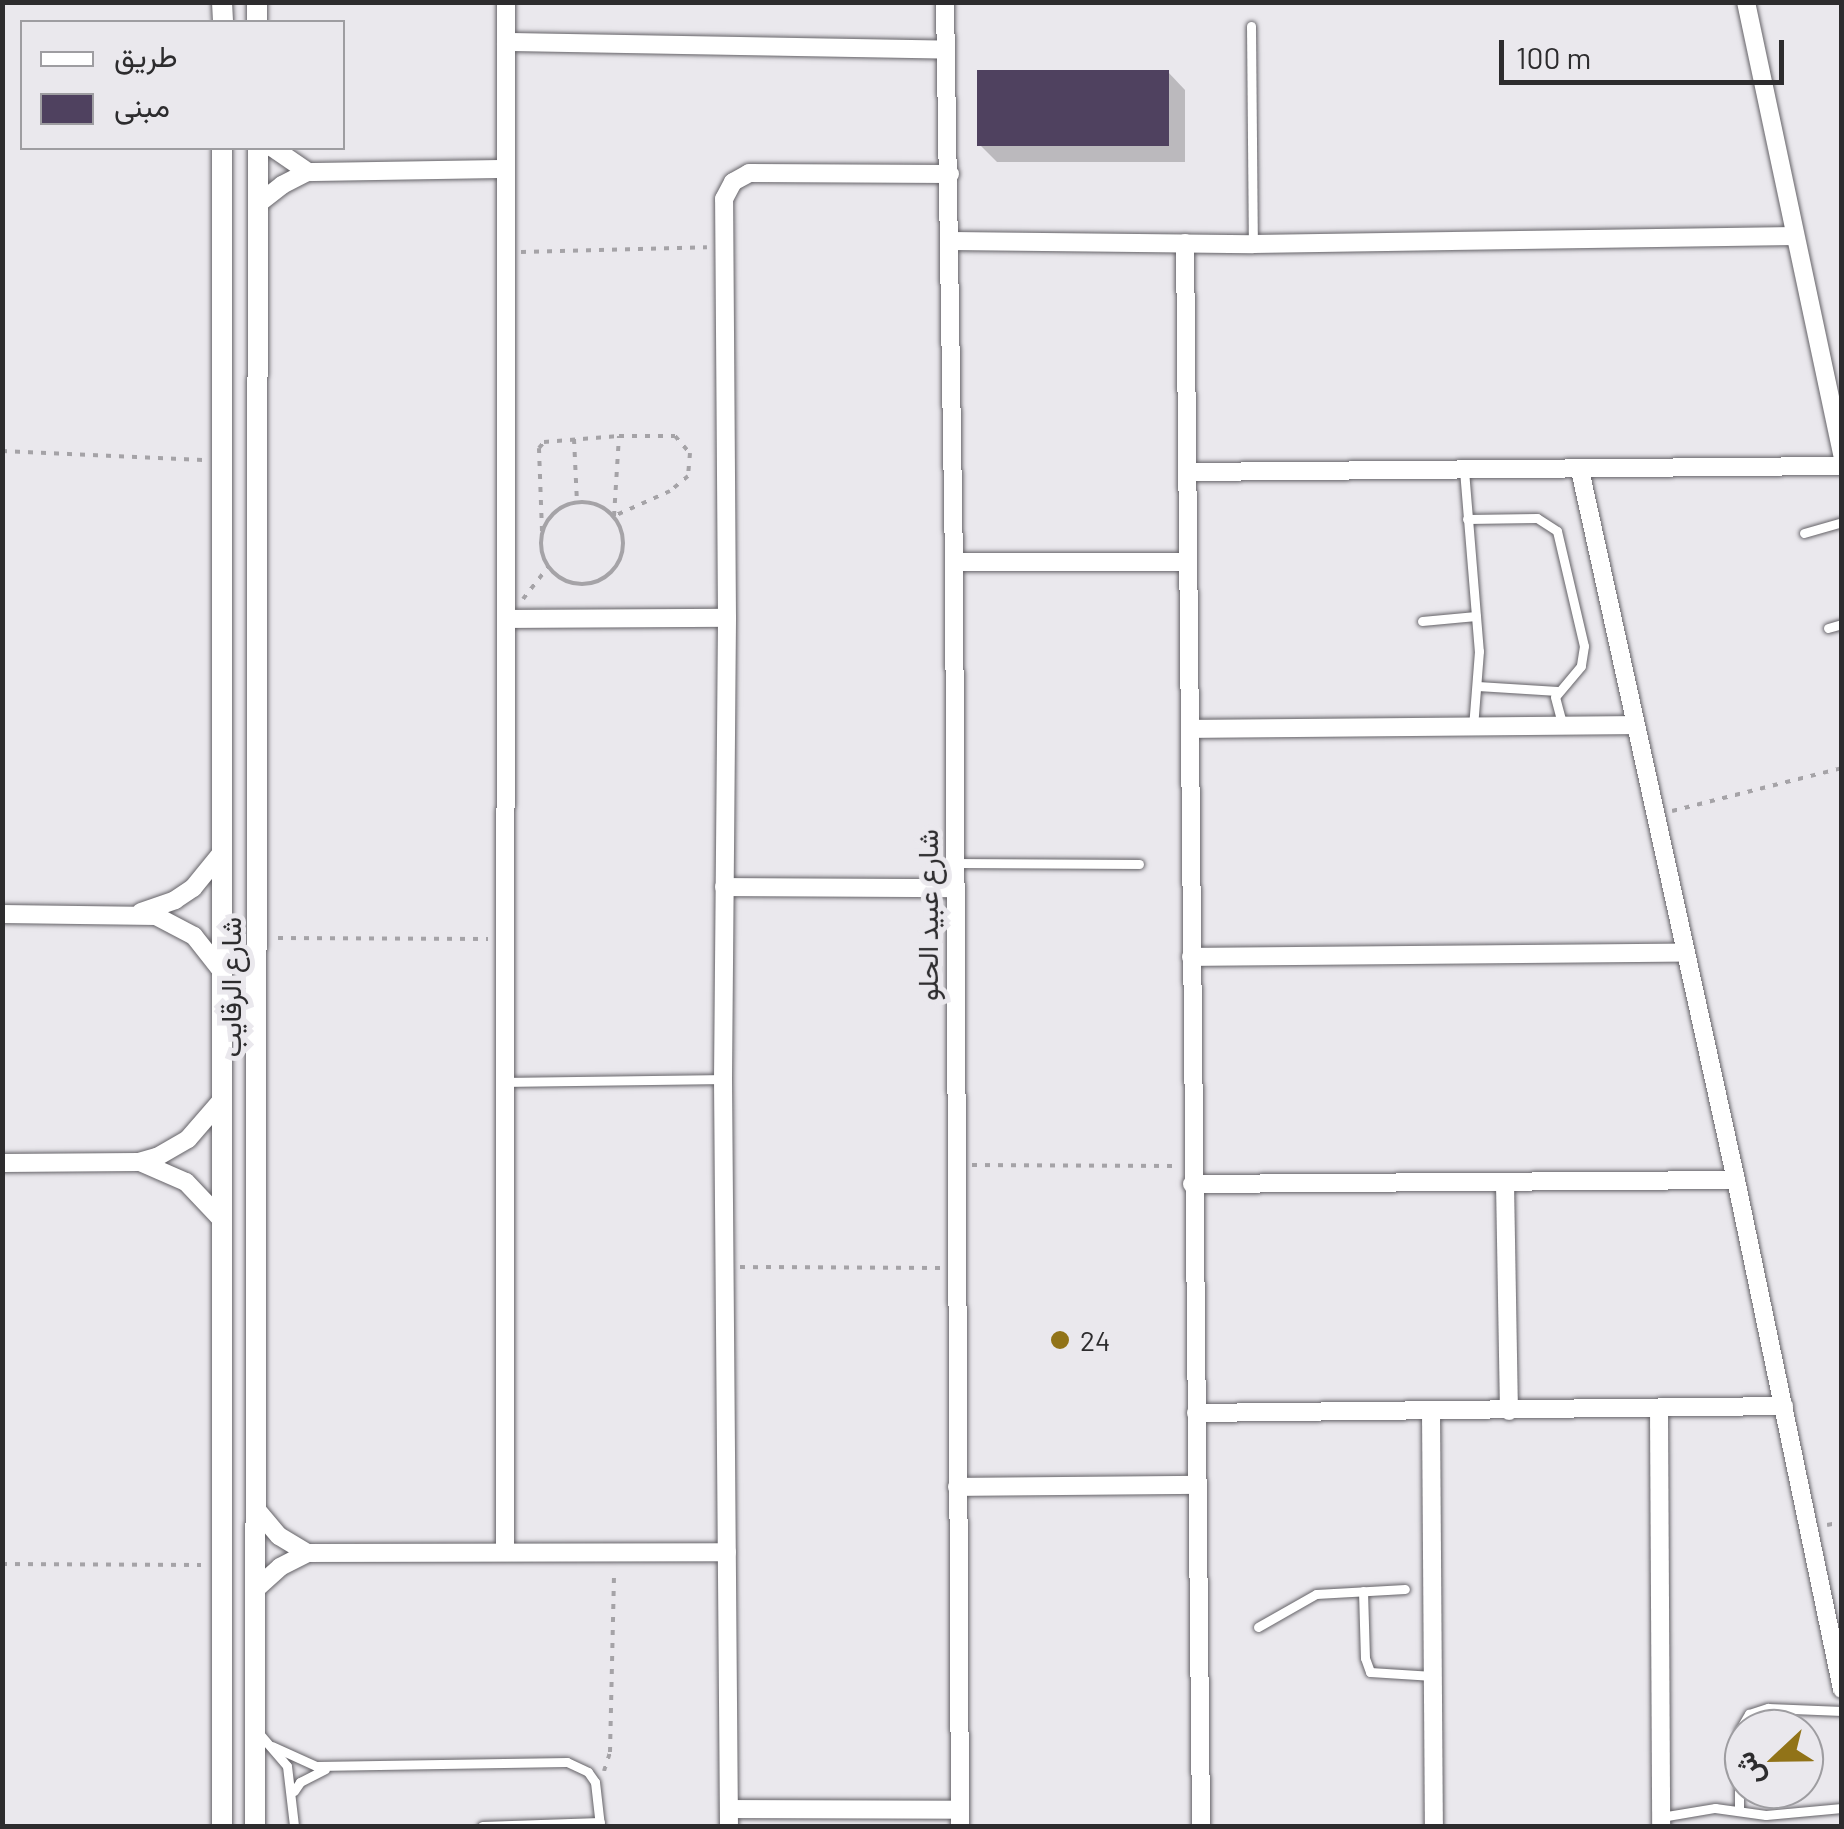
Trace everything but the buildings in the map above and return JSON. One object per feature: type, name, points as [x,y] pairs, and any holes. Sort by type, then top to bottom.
[{"type":"street","points":[[506,2],[508,619],[502,1082],[506,1552]]},
{"type":"street","name":"شارع عبيد الحلو","points":[[945,2],[954,562],[960,1818]]},
{"type":"street","points":[[1746,2],[1842,455]]},
{"type":"street","points":[[506,42],[944,50]]},
{"type":"street","name":"شارع الرقايب","points":[[222,150],[222,1826]]},
{"type":"street","name":"شارع الرقايب","points":[[256,1826],[258,150]]},
{"type":"street","points":[[276,150],[308,172]]},
{"type":"street","points":[[258,204],[282,185],[308,172],[506,169]]},
{"type":"street","points":[[950,174],[770,175],[756,177],[738,189],[726,237],[722,1079],[729,1818],[960,1818]]},
{"type":"street","points":[[951,241],[1253,244],[1795,236]]},
{"type":"street","points":[[1184,243],[1201,1826]]},
{"type":"street","points":[[1188,472],[1842,466]]},
{"type":"street","points":[[1580,470],[1736,1180],[1842,1689]]},
{"type":"street","points":[[954,562],[1188,562]]},
{"type":"street","points":[[508,619],[727,618]]},
{"type":"street","points":[[1190,729],[1635,725]]},
{"type":"street","points":[[136,913],[184,894],[219,856]]},
{"type":"street","points":[[724,887],[953,888]]},
{"type":"street","points":[[2,914],[136,913],[185,930],[208,951],[220,969]]},
{"type":"street","points":[[1191,957],[1684,953]]},
{"type":"street","points":[[139,1162],[188,1139],[220,1102]]},
{"type":"street","points":[[2,1163],[139,1162],[186,1182],[221,1220]]},
{"type":"street","points":[[1192,1175],[1506,1184],[1736,1180]]},
{"type":"street","points":[[1506,1184],[1509,1411]]},
{"type":"street","points":[[1196,1413],[1784,1406]]},
{"type":"street","points":[[1659,1410],[1661,1822]]},
{"type":"street","points":[[1431,1412],[1434,1826]]},
{"type":"street","points":[[957,1486],[1197,1485]]},
{"type":"street","points":[[258,1510],[279,1536],[307,1553]]},
{"type":"street","points":[[257,1588],[280,1567],[307,1553],[726,1552]]},
{"type":"lane","points":[[1250,26],[1253,244]]},
{"type":"lane","points":[[1464,470],[1476,616],[1478,686],[1474,727]]},
{"type":"lane","points":[[1467,519],[1537,518],[1557,531],[1584,652],[1577,672],[1558,691],[1555,703],[1563,726]]},
{"type":"lane","points":[[1804,533],[1842,522]]},
{"type":"lane","points":[[1422,621],[1476,616]]},
{"type":"lane","points":[[1828,628],[1842,624]]},
{"type":"lane","points":[[1478,686],[1558,691]]},
{"type":"lane","points":[[954,863],[1139,864]]},
{"type":"lane","points":[[502,1082],[722,1079]]},
{"type":"lane","points":[[1258,1627],[1308,1597],[1404,1589]]},
{"type":"lane","points":[[1363,1591],[1365,1658],[1370,1672],[1433,1676]]},
{"type":"lane","points":[[1739,1811],[1739,1731],[1749,1714],[1768,1708],[1842,1711]]},
{"type":"lane","points":[[255,1729],[287,1766],[294,1826]]},
{"type":"lane","points":[[272,1746],[300,1763],[333,1766],[567,1762],[588,1772],[595,1782],[600,1824],[482,1826]]},
{"type":"lane","points":[[293,1793],[300,1782],[333,1766]]},
{"type":"lane","points":[[1661,1822],[1715,1808],[1766,1815],[1842,1808]]},
{"type":"path","points":[[506,252],[726,237]]},
{"type":"path","points":[[614,516],[680,486],[692,465],[685,443],[675,436],[620,436],[544,442],[539,448],[540,543],[548,567],[576,584],[608,576],[624,548],[614,516],[620,436]]},
{"type":"path","points":[[574,439],[577,502]]},
{"type":"path","points":[[2,451],[222,461]]},
{"type":"path","points":[[542,531],[555,511],[577,502],[591,502],[614,516]]},
{"type":"path","points":[[508,619],[548,567]]},
{"type":"path","points":[[1654,816],[1842,768]]},
{"type":"path","points":[[258,938],[504,939]]},
{"type":"path","points":[[958,1165],[1192,1175]]},
{"type":"path","points":[[725,1267],[957,1268]]},
{"type":"path","points":[[595,1782],[608,1763],[610,1752],[614,1552]]},
{"type":"path","points":[[2,1564],[221,1565]]},
{"type":"place","name":"24","points":[[1060,1340]]}]
